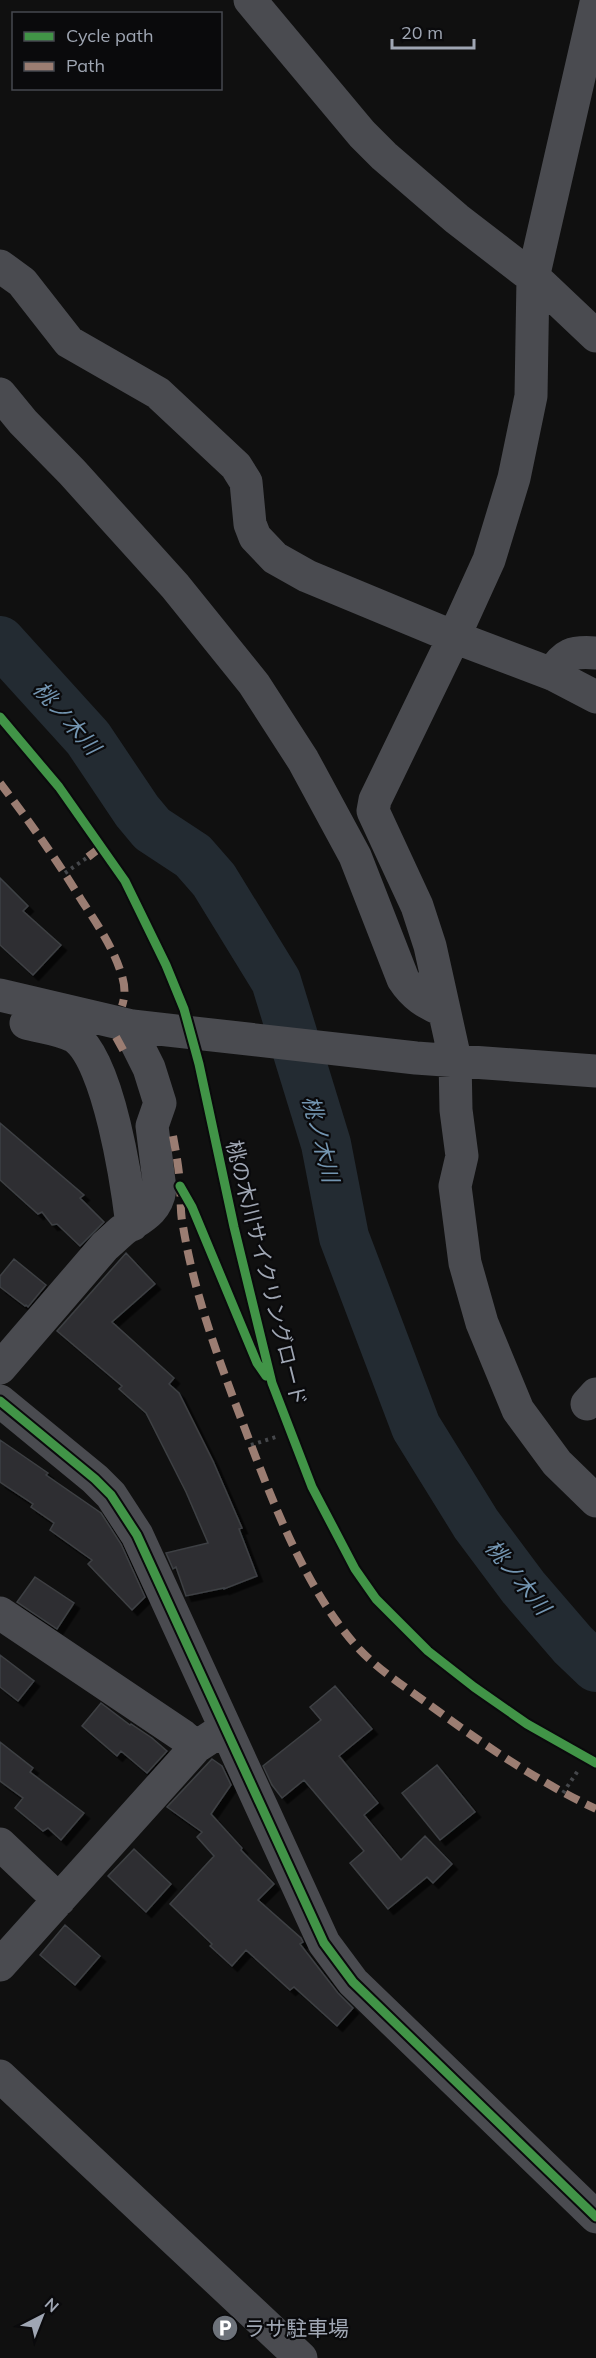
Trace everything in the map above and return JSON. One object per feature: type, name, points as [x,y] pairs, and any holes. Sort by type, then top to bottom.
[{"type":"street","points":[[250,0],[362,134],[384,156],[457,219],[533,278],[596,336]]},
{"type":"street","points":[[596,3],[584,113],[533,278],[531,396],[523,442],[501,524],[489,560],[375,800],[373,811],[417,906],[430,946],[455,1059],[456,1110],[462,1156],[455,1186],[465,1263],[482,1323],[518,1410],[557,1463],[596,1501]]},
{"type":"street","points":[[0,266],[22,282],[69,342],[158,393],[236,466],[246,482],[250,524],[255,537],[275,558],[307,576],[454,637],[552,674],[596,697]]},
{"type":"street","points":[[0,394],[23,422],[72,472],[175,586],[254,684],[303,760],[355,856],[403,980],[410,991],[423,1002],[444,1011]]},
{"type":"street","points":[[552,674],[564,657],[573,654],[596,653]]},
{"type":"street","points":[[0,995],[141,1027],[416,1058],[455,1059],[596,1071]]},
{"type":"street","points":[[0,1017],[65,1033],[82,1043],[99,1075],[117,1130],[126,1171],[132,1225]]},
{"type":"street","points":[[4,1354],[105,1246],[123,1230],[145,1216],[159,1198],[152,1126],[160,1103],[149,1068],[135,1040],[141,1027]]},
{"type":"street","points":[[0,1401],[94,1479],[111,1495],[123,1513],[147,1557],[324,1943],[353,1982],[596,2217]]},
{"type":"street","points":[[0,1613],[196,1747]]},
{"type":"street","points":[[0,1965],[196,1747],[225,1728]]},
{"type":"street","points":[[0,1844],[59,1900]]},
{"type":"street","points":[[0,2076],[301,2358]]},
{"type":"path","points":[[65,873],[88,857]]},
{"type":"path","points":[[251,1445],[279,1436]]},
{"type":"path","points":[[563,1793],[579,1769]]},
{"type":"building","points":[[0,878],[28,906],[23,911],[61,945],[33,975],[0,945]]},
{"type":"building","points":[[0,1123],[84,1195],[80,1198],[104,1222],[80,1246],[57,1224],[52,1225],[42,1212],[38,1214],[0,1180]]},
{"type":"building","points":[[126,1253],[155,1284],[112,1322],[174,1378],[169,1384],[179,1393],[213,1461],[242,1528],[239,1529],[257,1576],[224,1589],[186,1596],[176,1567],[173,1569],[166,1553],[208,1543],[186,1492],[146,1413],[119,1389],[122,1386],[57,1331]]},
{"type":"building","points":[[14,1259],[46,1285],[28,1307],[0,1287],[0,1276]]},
{"type":"building","points":[[0,1440],[101,1513],[121,1544],[145,1597],[132,1610],[88,1564],[92,1560],[50,1530],[54,1523],[31,1507],[33,1504],[0,1482]]},
{"type":"building","points":[[35,1577],[74,1603],[57,1629],[17,1602]]},
{"type":"building","points":[[0,1655],[34,1681],[18,1701],[0,1687]]},
{"type":"building","points":[[335,1686],[372,1729],[339,1756],[378,1803],[364,1815],[401,1860],[425,1836],[452,1864],[433,1883],[427,1877],[388,1909],[350,1863],[364,1851],[304,1780],[282,1798],[272,1785],[263,1766],[321,1720],[310,1707]]},
{"type":"building","points":[[101,1703],[167,1751],[147,1773],[121,1751],[117,1756],[82,1726]]},
{"type":"building","points":[[0,1742],[33,1768],[30,1772],[84,1813],[61,1840],[48,1828],[43,1831],[15,1808],[23,1798],[0,1781]]},
{"type":"building","points":[[212,1759],[222,1766],[231,1785],[211,1814],[274,1884],[258,1900],[301,1938],[303,1942],[300,1944],[338,1993],[353,2008],[337,2026],[294,1987],[290,1990],[246,1950],[232,1966],[170,1904],[214,1856],[197,1837],[202,1832],[167,1807]]},
{"type":"building","points":[[437,1765],[475,1812],[440,1840],[402,1793]]},
{"type":"building","points":[[134,1849],[171,1884],[146,1912],[108,1876]]},
{"type":"building","points":[[65,1925],[100,1956],[75,1985],[40,1955]]},
{"type":"waterway","name":"桃ノ木川","points":[[0,641],[88,738],[137,811],[152,829],[193,856],[214,880],[276,981],[326,1144],[344,1237],[416,1427],[476,1524],[523,1587],[573,1645],[596,1667]]},
{"type":"marked path","points":[[0,783],[53,856],[108,943],[123,979],[122,1006]]},
{"type":"marked path","points":[[88,857],[101,847]]},
{"type":"marked path","points":[[116,1037],[127,1057]]},
{"type":"marked path","points":[[173,1136],[179,1173],[182,1221],[193,1276],[208,1325],[277,1510],[322,1600],[360,1650],[392,1678],[509,1760],[551,1786],[596,1809]]},
{"type":"cycle path","name":"桃の木川サイクリングロード","points":[[0,717],[59,787],[125,881],[166,965],[184,1009],[199,1064],[234,1227],[272,1383],[312,1487],[355,1569],[376,1599],[428,1651],[527,1724],[596,1763]]},
{"type":"cycle path","points":[[180,1186],[192,1207],[257,1363],[266,1376]]},
{"type":"cycle path","points":[[0,1401],[95,1479],[111,1495],[137,1535],[324,1943],[353,1982],[596,2217]]},
{"type":"place","name":"ラサ駐車場","points":[[225,2328]]}]
